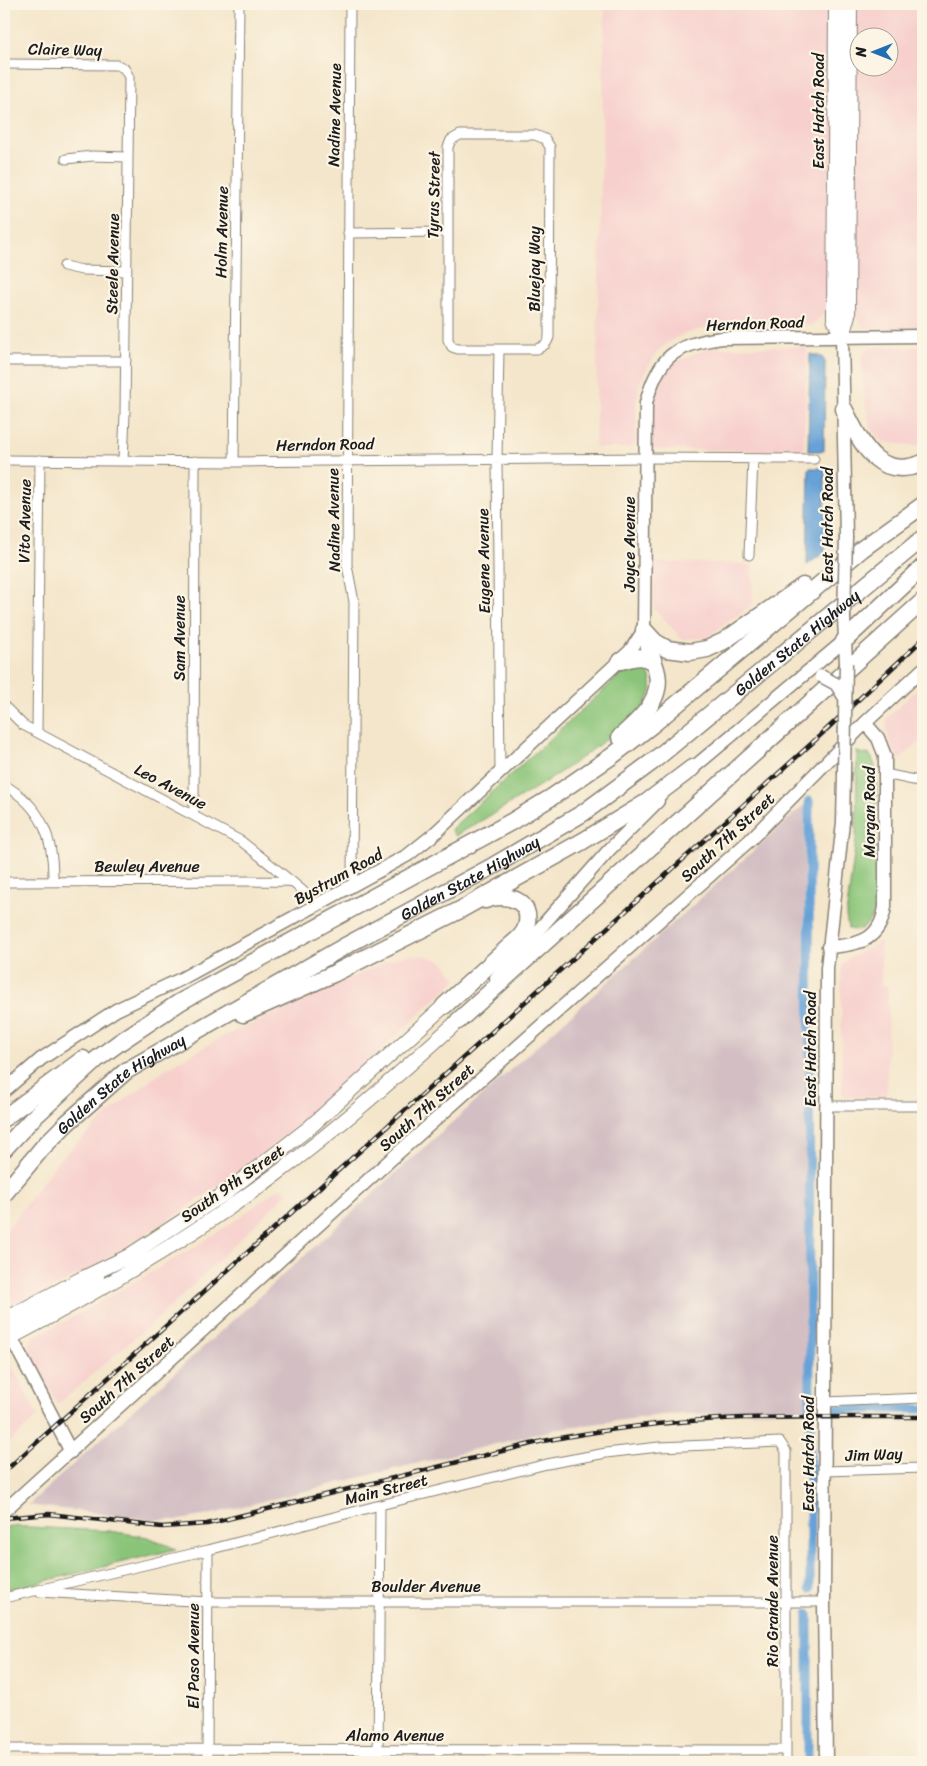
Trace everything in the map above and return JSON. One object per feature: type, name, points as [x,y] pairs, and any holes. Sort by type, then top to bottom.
[{"type":"highway","points":[[844,409],[864,448],[872,456],[892,466],[906,468],[923,463]]},
{"type":"highway","name":"Golden State Highway","points":[[4,1149],[46,1105],[97,1059],[180,1002],[512,822],[612,756],[652,725],[862,548],[923,505]]},
{"type":"highway","name":"Golden State Highway","points":[[4,1194],[43,1147],[92,1100],[126,1071],[347,945],[493,866],[583,813],[652,762],[923,538]]},
{"type":"highway","points":[[644,630],[655,642],[667,649],[690,652],[707,649],[724,641],[817,576],[862,548]]},
{"type":"highway","points":[[844,641],[923,567]]},
{"type":"highway","points":[[458,1021],[923,601]]},
{"type":"highway","points":[[552,797],[647,712],[652,705],[657,688],[657,670],[644,630]]},
{"type":"highway","points":[[621,661],[641,656],[647,657],[653,662]]},
{"type":"highway","points":[[174,1043],[325,978],[460,910],[617,821],[647,802],[692,768]]},
{"type":"highway","points":[[444,1006],[522,935],[526,927],[527,915],[523,906],[510,897],[490,898],[460,910]]},
{"type":"highway","points":[[4,1118],[110,1038],[145,1018],[180,1002]]},
{"type":"main road","name":"East Hatch Road","points":[[836,4],[834,320],[842,337]]},
{"type":"main road","name":"East Hatch Road","points":[[842,337],[848,315],[850,4]]},
{"type":"main road","name":"South 9th Street","points":[[4,1320],[81,1279],[127,1258],[224,1194],[310,1127],[444,1006]]},
{"type":"main road","name":"South 9th Street","points":[[6,1337],[54,1315],[138,1267],[232,1206],[324,1137],[458,1021]]},
{"type":"main road","points":[[224,1194],[232,1206]]},
{"type":"street","name":"Holm Avenue","points":[[234,462],[239,4]]},
{"type":"street","name":"Nadine Avenue","points":[[350,4],[347,565],[354,602],[352,875],[357,884]]},
{"type":"street","name":"Claire Way","points":[[4,64],[117,65],[125,69]]},
{"type":"street","name":"Steele Avenue","points":[[123,460],[129,77],[125,69]]},
{"type":"street","name":"Tyrus Street","points":[[499,349],[458,349],[452,346],[447,335],[448,147],[451,140],[460,135],[535,135],[546,139]]},
{"type":"street","name":"Bluejay Way","points":[[499,349],[537,349],[544,346],[549,337],[550,147],[546,139]]},
{"type":"street","points":[[66,159],[92,156],[128,156]]},
{"type":"street","points":[[348,233],[447,232]]},
{"type":"street","points":[[64,266],[82,270],[127,271]]},
{"type":"street","name":"Herndon Road","points":[[646,458],[645,414],[651,385],[660,367],[676,352],[697,342],[722,338],[923,336]]},
{"type":"street","name":"East Hatch Road","points":[[826,1762],[824,1602],[827,968],[843,822],[846,537],[842,337]]},
{"type":"street","name":"Eugene Avenue","points":[[499,349],[497,459],[500,772]]},
{"type":"street","points":[[4,361],[126,361]]},
{"type":"street","name":"Joyce Avenue","points":[[644,630],[646,458]]},
{"type":"street","name":"Herndon Road","points":[[4,460],[195,460],[234,462],[814,458]]},
{"type":"street","points":[[749,555],[753,459]]},
{"type":"street","name":"Vito Avenue","points":[[37,732],[40,460]]},
{"type":"street","name":"Sam Avenue","points":[[194,816],[195,460]]},
{"type":"street","name":"Bystrum Road","points":[[4,1091],[41,1059],[116,1010],[180,979],[357,884],[392,865],[421,845],[621,661],[644,630]]},
{"type":"street","points":[[458,1021],[609,850],[692,768],[844,641]]},
{"type":"street","points":[[865,722],[923,669]]},
{"type":"street","points":[[795,682],[808,677],[821,676],[836,684],[845,698]]},
{"type":"street","name":"Leo Avenue","points":[[4,706],[23,724],[37,732],[242,841],[311,898],[316,906]]},
{"type":"street","name":"Morgan Road","points":[[828,947],[860,943],[874,932],[884,917],[885,756],[878,738],[865,722]]},
{"type":"street","name":"South 7th Street","points":[[4,1511],[389,1162],[750,840],[865,722]]},
{"type":"street","points":[[885,774],[923,782]]},
{"type":"street","points":[[4,785],[26,800],[45,828],[53,854],[54,881]]},
{"type":"street","name":"Bewley Avenue","points":[[4,882],[291,881]]},
{"type":"street","points":[[827,1106],[923,1106]]},
{"type":"street","points":[[71,1452],[6,1337],[16,1325],[69,1296],[127,1258]]},
{"type":"street","points":[[825,1402],[923,1398]]},
{"type":"street","name":"Main Street","points":[[4,1598],[208,1550],[548,1464],[606,1452],[669,1446],[780,1442]]},
{"type":"street","name":"Rio Grande Avenue","points":[[780,1442],[786,1451],[786,1762]]},
{"type":"street","name":"Jim Way","points":[[825,1471],[923,1468]]},
{"type":"street","points":[[378,1762],[380,1505]]},
{"type":"street","name":"El Paso Avenue","points":[[207,1762],[208,1550]]},
{"type":"street","name":"Boulder Avenue","points":[[28,1591],[208,1602],[824,1602]]},
{"type":"street","name":"Alamo Avenue","points":[[4,1749],[207,1751],[786,1750]]},
{"type":"shaded area","points":[[605,4],[923,4],[923,329],[868,329],[863,326],[859,319],[824,314],[812,325],[718,325],[683,334],[657,352],[644,374],[636,404],[637,442],[630,448],[595,448]]},
{"type":"shaded area","points":[[807,346],[804,451],[650,449],[651,399],[668,366],[708,348]]},
{"type":"shaded area","points":[[872,347],[923,347],[923,444],[917,446],[883,442],[870,428],[864,393],[862,359],[867,349]]},
{"type":"shaded area","points":[[654,562],[752,564],[753,604],[707,638],[682,639],[654,608]]},
{"type":"shaded area","points":[[923,684],[923,739],[898,761],[889,740],[886,728],[887,718]]},
{"type":"shaded area","points":[[804,805],[806,1410],[661,1415],[561,1428],[208,1515],[180,1520],[153,1520],[28,1505]]},
{"type":"shaded area","points":[[881,941],[881,986],[888,986],[887,1097],[848,1097],[844,1096],[842,1092],[841,971],[843,964],[848,959]]},
{"type":"shaded area","points":[[408,955],[427,956],[443,962],[457,979],[326,1101],[253,1161],[185,1209],[95,1266],[4,1313],[5,1233],[57,1162],[116,1107],[164,1070],[226,1035],[387,961]]},
{"type":"shaded area","points":[[279,1188],[289,1191],[176,1302],[58,1404],[30,1353],[33,1337],[68,1320],[190,1250],[233,1222]]},
{"type":"shaded area","points":[[4,1358],[10,1363],[38,1416],[4,1448]]},
{"type":"green space","points":[[639,665],[647,671],[651,680],[651,690],[646,703],[632,719],[591,751],[553,777],[455,836],[451,829],[620,675]]},
{"type":"green space","points":[[857,752],[870,755],[877,776],[876,905],[873,915],[867,924],[854,930],[848,928],[846,916],[856,840]]},
{"type":"green space","points":[[10,1526],[109,1531],[148,1537],[176,1549],[4,1591],[4,1528]]},
{"type":"water","points":[[810,354],[822,357],[825,362],[824,451],[808,451]]},
{"type":"water","points":[[809,468],[822,468],[825,470],[825,552],[807,565]]},
{"type":"waterway","points":[[809,801],[810,1413]]},
{"type":"waterway","points":[[836,1409],[923,1409]]},
{"type":"waterway","points":[[810,1421],[810,1589]]},
{"type":"waterway","points":[[808,1614],[808,1762]]},
{"type":"railway","points":[[4,1472],[811,744],[923,639]]},
{"type":"railway","points":[[4,1518],[49,1514],[162,1527],[207,1524],[543,1441],[609,1430],[654,1424],[721,1419],[923,1417]]}]
